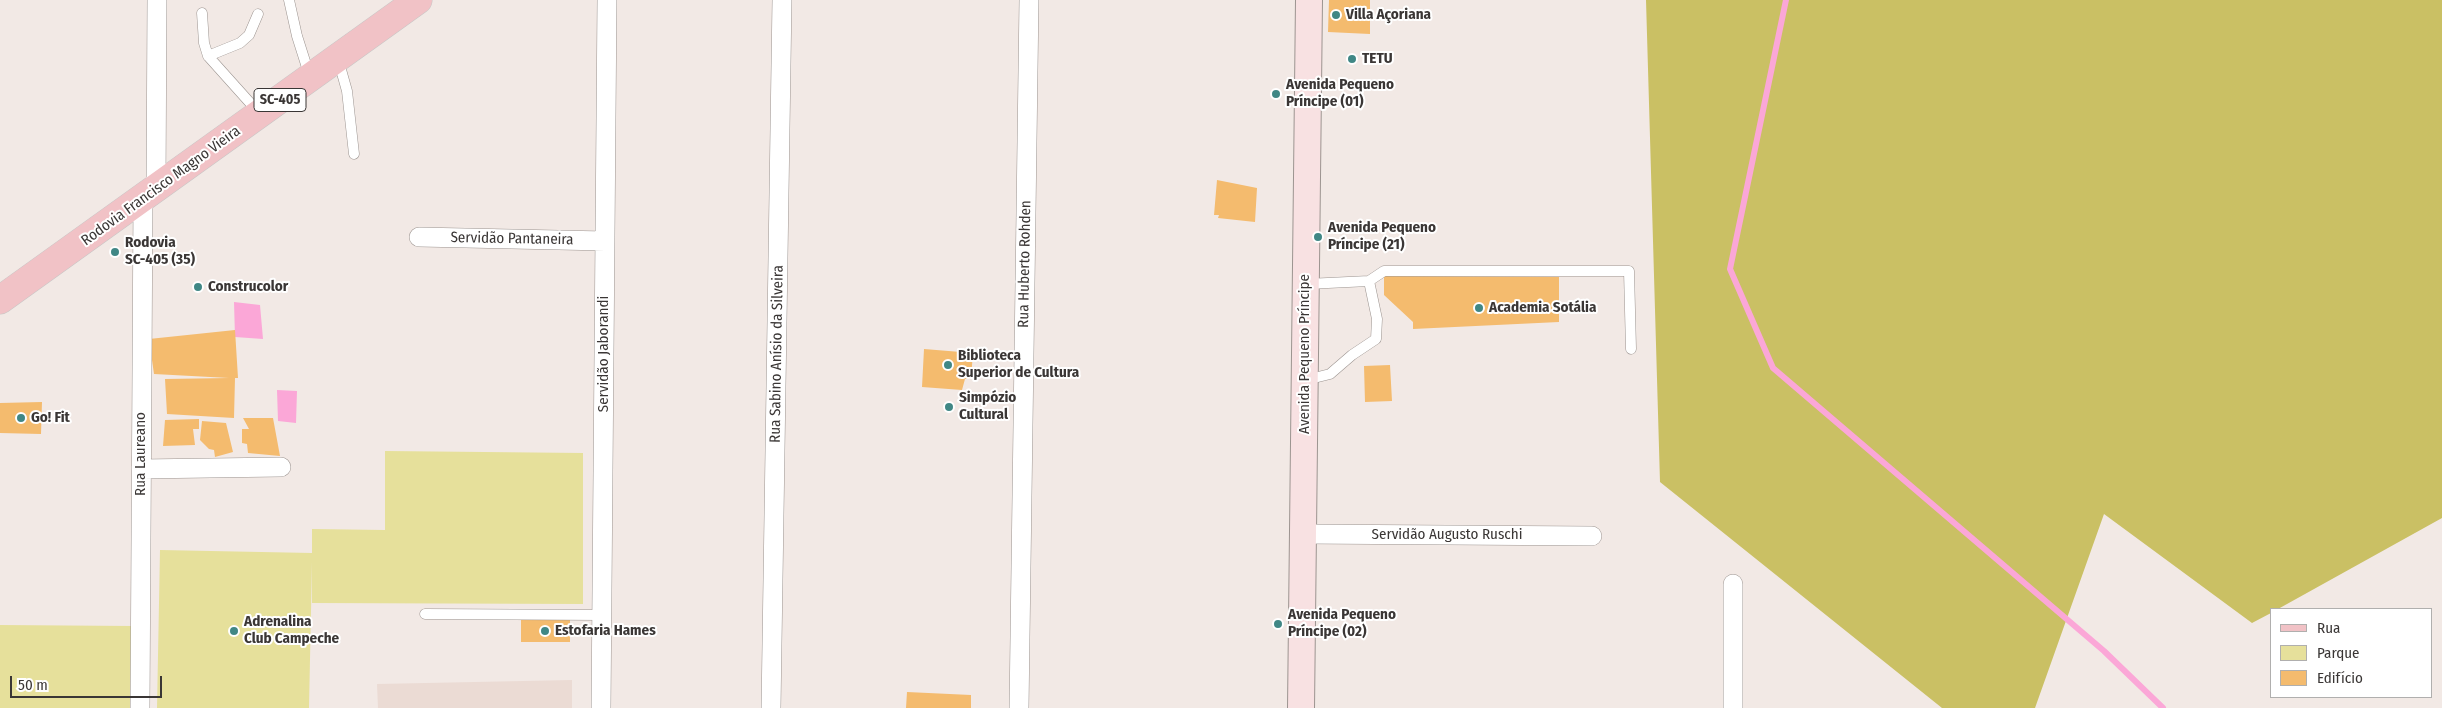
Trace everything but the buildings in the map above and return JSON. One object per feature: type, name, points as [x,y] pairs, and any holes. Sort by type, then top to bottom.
[{"type":"main road","name":"Rodovia Francisco Magno Vieira","points":[[0,300],[418,0]]},
{"type":"main road","name":"Avenida Pequeno Príncipe","points":[[1301,708],[1309,0]]},
{"type":"street","name":"Rua Laureano","points":[[140,708],[141,468],[157,0]]},
{"type":"street","name":"Servidão Jaborandi","points":[[601,708],[607,0]]},
{"type":"street","name":"Rua Sabino Anísio da Silveira","points":[[771,708],[782,0]]},
{"type":"street","name":"Rua Huberto Rohden","points":[[1019,708],[1029,0]]},
{"type":"street","name":"Servidão Pantaneira","points":[[418,237],[605,241]]},
{"type":"street","points":[[141,468],[281,467]]},
{"type":"street","name":"Servidão Augusto Ruschi","points":[[1303,534],[1592,536]]},
{"type":"street","points":[[1733,584],[1733,708]]},
{"type":"lane","points":[[289,0],[297,36],[310,78]]},
{"type":"lane","points":[[202,13],[204,43],[208,56],[260,114]]},
{"type":"lane","points":[[208,56],[240,43],[249,35],[258,14]]},
{"type":"lane","points":[[338,58],[347,91],[354,154]]},
{"type":"lane","points":[[1305,284],[1369,281],[1384,272],[1629,271],[1631,349]]},
{"type":"lane","points":[[1306,380],[1330,374],[1352,355],[1376,339],[1377,318],[1369,281]]},
{"type":"lane","points":[[425,614],[602,615]]},
{"type":"shaded area","points":[[1646,0],[2442,0],[2442,518],[2280,608],[2270,608],[2270,614],[2252,623],[2104,514],[2035,708],[1942,708],[1660,482]]},
{"type":"shaded area","points":[[234,302],[260,305],[263,339],[235,337]]},
{"type":"shaded area","points":[[277,390],[297,391],[296,423],[278,421]]},
{"type":"shaded area","points":[[572,680],[572,708],[378,708],[377,684]]},
{"type":"green space","points":[[385,451],[583,453],[583,604],[312,603],[312,562],[309,708],[157,708],[160,550],[312,553],[312,529],[385,530]]},
{"type":"green space","points":[[0,625],[134,626],[133,708],[0,708]]},
{"type":"waterway","points":[[1786,0],[1730,269],[1773,368],[2104,651],[2163,708]]},
{"type":"place","name":"Villa Açoriana","points":[[1336,15]]},
{"type":"place","name":"TETU","points":[[1352,59]]},
{"type":"place","name":"Avenida Pequeno Príncipe (01)","points":[[1276,94]]},
{"type":"place","name":"Avenida Pequeno Príncipe (21)","points":[[1318,237]]},
{"type":"place","name":"Rodovia SC-405 (35)","points":[[115,252]]},
{"type":"place","name":"Construcolor","points":[[198,287]]},
{"type":"place","name":"Academia Sotália","points":[[1479,308]]},
{"type":"place","name":"Biblioteca Superior de Cultura","points":[[948,365]]},
{"type":"place","name":"Simpózio Cultural","points":[[949,407]]},
{"type":"place","name":"Go! Fit","points":[[21,418]]},
{"type":"place","name":"Avenida Pequeno Príncipe (02)","points":[[1278,624]]},
{"type":"place","name":"Adrenalina Club Campeche","points":[[234,631]]},
{"type":"place","name":"Estofaria Hames","points":[[545,631]]}]
